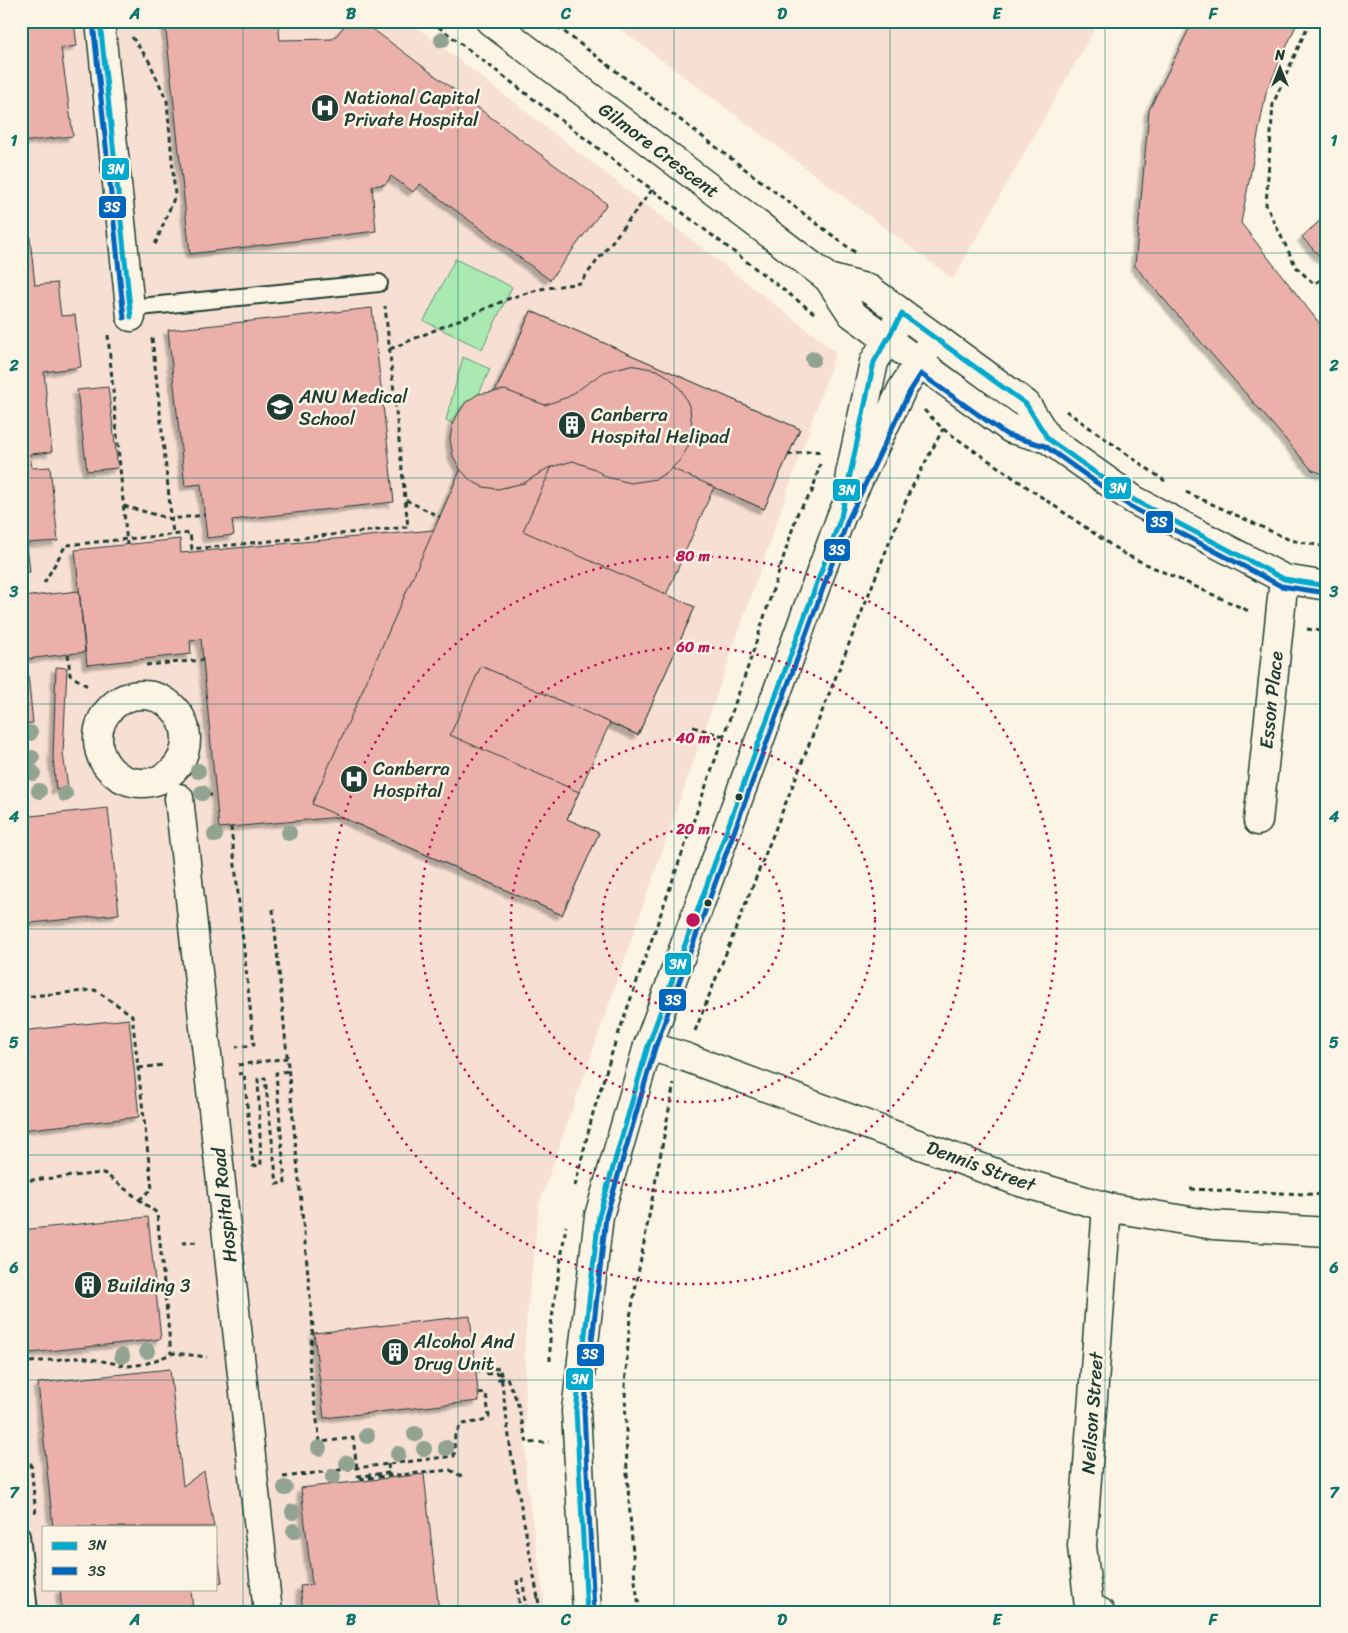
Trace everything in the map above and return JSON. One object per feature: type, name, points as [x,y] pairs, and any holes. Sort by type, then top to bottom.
[{"type":"street","points":[[100,21],[123,317]]},
{"type":"street","name":"Gilmore Crescent","points":[[490,21],[828,278],[852,314],[1011,429],[1048,439],[1134,500],[1284,579],[1327,586]]},
{"type":"street","name":"Gilmore Crescent","points":[[828,278],[870,290],[935,337],[1026,404],[1048,439]]},
{"type":"street","points":[[840,517],[874,362],[902,314]]},
{"type":"street","points":[[587,1612],[576,1411],[599,1216],[659,1014],[840,517],[902,389],[935,337]]},
{"type":"street","name":"Esson Place","points":[[1258,821],[1284,579]]},
{"type":"street","name":"Hospital Road","points":[[179,798],[143,783],[128,781],[115,774],[105,763],[99,750],[98,735],[101,721],[110,708],[121,699],[136,695],[150,695],[163,700],[174,708],[182,720],[186,734],[185,748],[180,761],[179,798],[268,1612]]},
{"type":"street","points":[[143,783],[158,780],[170,772],[180,761]]},
{"type":"street","name":"Dennis Street","points":[[648,1046],[685,1057],[1017,1181],[1107,1207],[1213,1225],[1327,1232]]},
{"type":"street","name":"Neilson Street","points":[[1100,1612],[1089,1606],[1082,1546],[1107,1207]]},
{"type":"lane","points":[[123,317],[165,305],[380,283]]},
{"type":"lane","points":[[21,1535],[29,1612]]},
{"type":"path","points":[[431,21],[821,318]]},
{"type":"path","points":[[1310,21],[1273,104],[1266,205],[1296,267],[1314,284],[1327,276]]},
{"type":"path","points":[[127,29],[148,61],[167,101],[175,196],[153,251]]},
{"type":"path","points":[[390,349],[513,297],[580,283],[652,190]]},
{"type":"path","points":[[44,583],[66,545],[190,532],[192,549],[408,527],[385,302]]},
{"type":"path","points":[[165,305],[167,319],[152,338],[173,534]]},
{"type":"path","points":[[123,317],[124,506],[128,545]]},
{"type":"path","points":[[640,1612],[635,1581],[627,1474],[625,1386],[630,1317],[673,1086],[909,493],[943,429],[1124,554],[1279,625],[1327,632]]},
{"type":"path","points":[[750,661],[798,512],[812,492],[826,443]]},
{"type":"path","points":[[788,455],[811,451],[823,452]]},
{"type":"path","points":[[405,500],[440,517]]},
{"type":"path","points":[[124,506],[171,519],[205,515]]},
{"type":"path","points":[[68,654],[70,675],[89,687]]},
{"type":"path","points":[[146,665],[203,660]]},
{"type":"path","points":[[693,727],[723,736]]},
{"type":"path","points":[[273,909],[313,1327],[309,1364],[320,1442],[353,1438],[357,1468]]},
{"type":"path","points":[[21,996],[95,990],[132,1014],[152,1189],[139,1200]]},
{"type":"path","points":[[659,1014],[706,1032]]},
{"type":"path","points":[[237,1065],[287,1058]]},
{"type":"path","points":[[139,1068],[163,1065]]},
{"type":"path","points":[[230,1075],[244,1073],[253,1166],[261,1165],[258,1079],[265,1078],[277,1184],[285,1183],[276,1072],[289,1071]]},
{"type":"path","points":[[21,1181],[104,1173],[157,1213],[171,1354]]},
{"type":"path","points":[[1180,1189],[1327,1195]]},
{"type":"path","points":[[21,1363],[81,1357],[128,1366],[145,1364],[171,1354],[184,1353],[207,1357]]},
{"type":"path","points":[[476,1370],[500,1368],[511,1452],[540,1612]]},
{"type":"path","points":[[486,1374],[498,1373],[498,1379],[507,1378],[518,1401],[527,1443],[552,1442]]},
{"type":"path","points":[[277,1478],[454,1456],[455,1434],[462,1424],[483,1422],[488,1417],[486,1393],[478,1394]]},
{"type":"path","points":[[388,1464],[388,1473],[358,1476],[358,1479],[450,1470],[465,1478]]},
{"type":"path","points":[[520,1612],[517,1580],[523,1580],[526,1612]]},
{"type":"shaded area","name":"Canberra Hospital","points":[[21,21],[409,21],[836,352],[539,1205],[525,1336],[526,1480],[546,1612],[21,1612]]},
{"type":"shaded area","points":[[610,21],[1099,21],[953,279]]},
{"type":"green space","points":[[455,259],[512,287],[482,349],[424,321]]},
{"type":"green space","points":[[463,357],[490,369],[463,430],[446,420]]},
{"type":"building","points":[[21,21],[74,21],[77,46],[61,48],[73,136],[21,142]]},
{"type":"building","name":"National Capital Private Hospital","points":[[165,21],[278,21],[280,40],[333,39],[349,21],[362,21],[607,204],[550,280],[420,184],[413,192],[391,176],[386,184],[372,186],[376,231],[190,254]]},
{"type":"building","points":[[1193,21],[1298,21],[1266,93],[1241,223],[1327,333],[1327,475],[1312,470],[1135,266],[1149,110]]},
{"type":"building","points":[[1323,218],[1327,222],[1327,253],[1321,258],[1302,237]]},
{"type":"building","points":[[29,229],[35,285],[57,283],[61,316],[75,315],[81,367],[44,372],[52,452],[30,454],[32,468],[50,467],[58,541],[27,543],[30,572],[21,573],[21,230]]},
{"type":"building","name":"ANU Medical School","points":[[372,308],[394,502],[232,520],[234,535],[207,538],[201,484],[185,486],[168,330]]},
{"type":"building","points":[[531,311],[800,429],[764,509],[714,487],[666,595],[695,607],[638,735],[610,723],[567,819],[599,833],[562,915],[341,817],[219,828],[201,639],[190,641],[191,654],[87,665],[75,550],[180,539],[181,553],[434,530]]},
{"type":"building","points":[[531,311],[800,429],[764,509],[571,424],[523,531],[695,607],[638,735],[481,666],[450,735],[579,792],[567,819],[599,833],[562,915],[312,804]]},
{"type":"building","name":"Canberra Hospital Helipad","points":[[630,365],[657,370],[669,377],[682,391],[690,408],[692,428],[688,447],[680,460],[669,471],[656,479],[631,483],[606,477],[595,469],[573,461],[548,468],[524,483],[498,489],[483,487],[470,480],[460,469],[453,456],[450,439],[453,422],[466,402],[478,394],[505,390],[545,405],[568,397],[604,372]]},
{"type":"building","points":[[108,387],[118,468],[87,471],[77,390]]},
{"type":"building","points":[[79,591],[85,652],[27,659],[21,597]]},
{"type":"building","points":[[21,605],[33,723],[21,724]]},
{"type":"building","points":[[56,667],[67,668],[63,754],[68,787],[56,790],[53,757]]},
{"type":"building","points":[[108,808],[119,914],[21,924],[21,817]]},
{"type":"building","points":[[129,1019],[139,1117],[21,1130],[21,1031]]},
{"type":"building","name":"Building 3","points":[[148,1217],[161,1339],[21,1354],[21,1230]]},
{"type":"building","name":"Alcohol And Drug Unit","points":[[470,1316],[479,1401],[324,1418],[314,1333]]},
{"type":"building","points":[[170,1369],[183,1486],[204,1471],[214,1526],[53,1526],[38,1383]]},
{"type":"building","points":[[424,1474],[439,1612],[303,1612],[300,1586],[312,1585],[301,1488]]},
{"type":"building","points":[[218,1556],[222,1582],[218,1583]]},
{"type":"building","points":[[60,1590],[191,1590],[193,1612],[62,1612]]},
{"type":"transit line","name":"3N","points":[[100,21],[131,317]]},
{"type":"transit line","name":"3S","points":[[93,22],[124,318]]},
{"type":"transit line","name":"3N","points":[[587,1612],[576,1411],[599,1216],[648,1046],[841,517],[874,362],[902,314],[1026,404],[1048,439],[1134,500],[1284,579],[1327,586]]},
{"type":"transit line","name":"3S","points":[[594,1612],[584,1411],[606,1217],[655,1048],[848,520],[909,393],[921,374],[1007,435],[1045,446],[1131,507],[1281,586],[1326,593]]},
{"type":"place","name":"National Capital Private Hospital","points":[[325,108]]},
{"type":"place","name":"ANU Medical School","points":[[280,407]]},
{"type":"place","name":"Canberra Hospital Helipad","points":[[572,425]]},
{"type":"place","name":"Canberra Hospital","points":[[354,779]]},
{"type":"place","name":"Building 3","points":[[88,1285]]},
{"type":"place","name":"Alcohol And Drug Unit","points":[[395,1352]]}]
